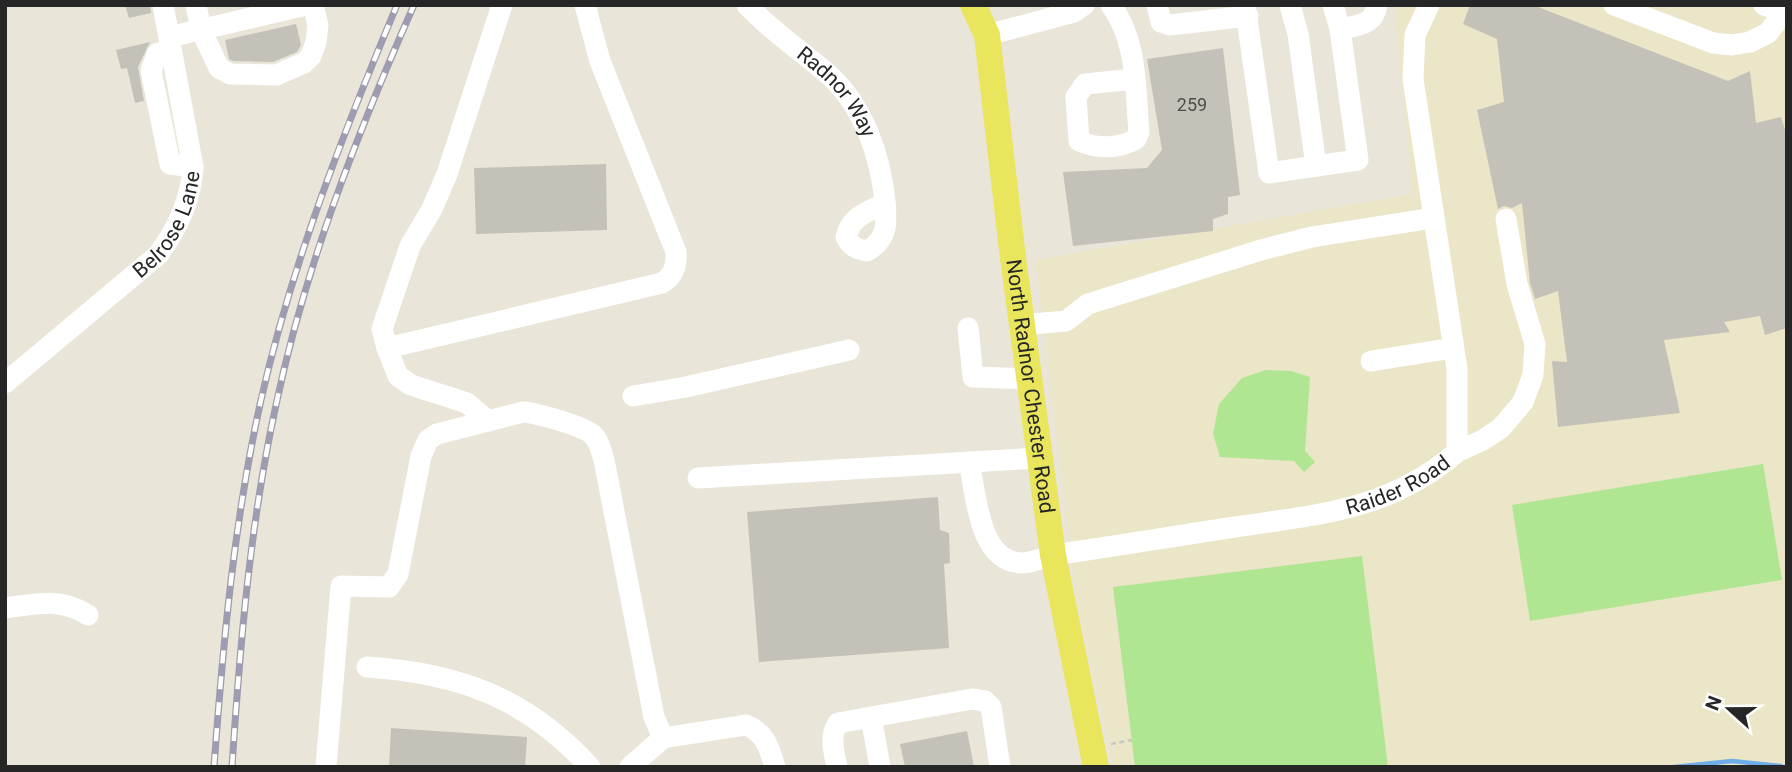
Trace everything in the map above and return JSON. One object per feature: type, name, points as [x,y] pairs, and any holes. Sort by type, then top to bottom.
[{"type":"main road","name":"North Radnor Chester Road","points":[[973,5],[987,35],[1021,325],[1053,555],[1096,767]]},
{"type":"street","name":"Belrose Lane","points":[[5,383],[158,255],[172,236],[185,209],[192,184],[193,167],[163,5]]},
{"type":"street","points":[[196,5],[201,30],[219,68],[230,74],[276,75],[304,63],[311,56],[317,42],[318,25],[313,5]]},
{"type":"street","points":[[170,43],[201,30],[267,10],[306,5]]},
{"type":"street","points":[[488,421],[467,403],[411,385],[398,376],[382,329],[400,270],[447,174],[502,5]]},
{"type":"street","points":[[387,348],[662,283],[673,273],[677,261],[676,252],[600,61],[585,5]]},
{"type":"street","name":"Radnor Way","points":[[747,5],[773,31],[830,76],[850,99],[875,151],[885,203]]},
{"type":"street","points":[[987,35],[1074,12],[1084,5]]},
{"type":"street","points":[[1111,5],[1125,28],[1132,50],[1134,79]]},
{"type":"street","points":[[1157,5],[1161,22],[1170,25],[1246,10],[1269,173],[1358,160],[1340,29],[1333,5]]},
{"type":"street","points":[[1290,5],[1298,34],[1316,166]]},
{"type":"street","points":[[1340,29],[1369,23],[1376,14],[1377,5]]},
{"type":"street","name":"Raider Road","points":[[969,462],[987,540],[1002,556],[1020,563],[1053,555],[1340,511],[1394,494],[1434,472],[1457,452],[1457,369],[1413,66],[1415,35],[1429,5]]},
{"type":"street","points":[[1614,5],[1713,43],[1732,45],[1750,42],[1768,33],[1781,10]]},
{"type":"street","points":[[1021,325],[1066,321],[1088,304],[1261,250],[1350,229],[1433,218]]},
{"type":"street","points":[[1457,452],[1501,428],[1522,402],[1533,375],[1535,344],[1517,284],[1506,219]]},
{"type":"street","points":[[968,328],[973,377],[1028,379]]},
{"type":"street","points":[[1371,361],[1453,348]]},
{"type":"street","points":[[633,396],[849,350]]},
{"type":"street","points":[[326,767],[341,586],[389,587],[398,574],[424,447],[437,434],[523,412],[534,413],[590,432],[599,442],[654,717],[663,738]]},
{"type":"street","points":[[698,478],[1039,458]]},
{"type":"street","points":[[5,608],[52,601],[78,608],[88,615]]},
{"type":"street","points":[[368,667],[425,672],[460,681],[494,695],[550,730],[590,767]]},
{"type":"street","points":[[837,767],[833,744],[834,730],[838,723],[972,699],[985,701],[991,707],[1000,767]]},
{"type":"street","points":[[871,717],[880,767]]},
{"type":"street","points":[[630,767],[663,738],[746,725],[766,739],[775,767]]},
{"type":"shaded area","points":[[1394,5],[1787,5],[1787,767],[1114,767],[1077,602],[1035,260],[1413,194]]},
{"type":"green space","points":[[1266,370],[1291,371],[1310,377],[1305,451],[1315,462],[1304,472],[1294,461],[1220,457],[1213,434],[1219,404],[1242,378]]},
{"type":"green space","points":[[1763,464],[1782,580],[1530,621],[1512,505]]},
{"type":"green space","points":[[1362,556],[1388,767],[1135,767],[1113,587]]},
{"type":"building","points":[[125,5],[150,5],[151,13],[129,18]]},
{"type":"building","points":[[1470,5],[1533,5],[1728,81],[1750,71],[1756,123],[1781,117],[1787,136],[1787,328],[1765,335],[1760,316],[1724,322],[1730,332],[1664,340],[1680,413],[1558,427],[1552,361],[1567,362],[1558,291],[1535,299],[1530,283],[1522,203],[1512,208],[1504,206],[1498,209],[1477,110],[1504,102],[1497,39],[1463,24]]},
{"type":"building","points":[[296,24],[301,45],[297,52],[273,62],[229,59],[225,40]]},
{"type":"building","points":[[150,42],[138,67],[144,101],[135,103],[127,68],[121,69],[116,50]]},
{"type":"building","points":[[1223,48],[1240,195],[1228,197],[1228,214],[1213,219],[1213,231],[1073,246],[1063,172],[1147,168],[1162,150],[1147,59]]},
{"type":"building","points":[[606,164],[607,230],[476,234],[474,168]]},
{"type":"building","points":[[938,497],[940,530],[949,533],[950,563],[944,564],[949,648],[759,662],[747,512]]},
{"type":"building","points":[[391,728],[527,737],[525,767],[389,767]]},
{"type":"building","points":[[967,731],[974,767],[905,767],[900,744]]},
{"type":"waterway","points":[[1674,767],[1732,761],[1781,766]]},
{"type":"railway","points":[[214,767],[231,583],[261,400],[303,249],[357,102],[397,5]]},
{"type":"railway","points":[[232,767],[243,630],[259,495],[288,353],[317,252],[353,152],[414,5]]}]
